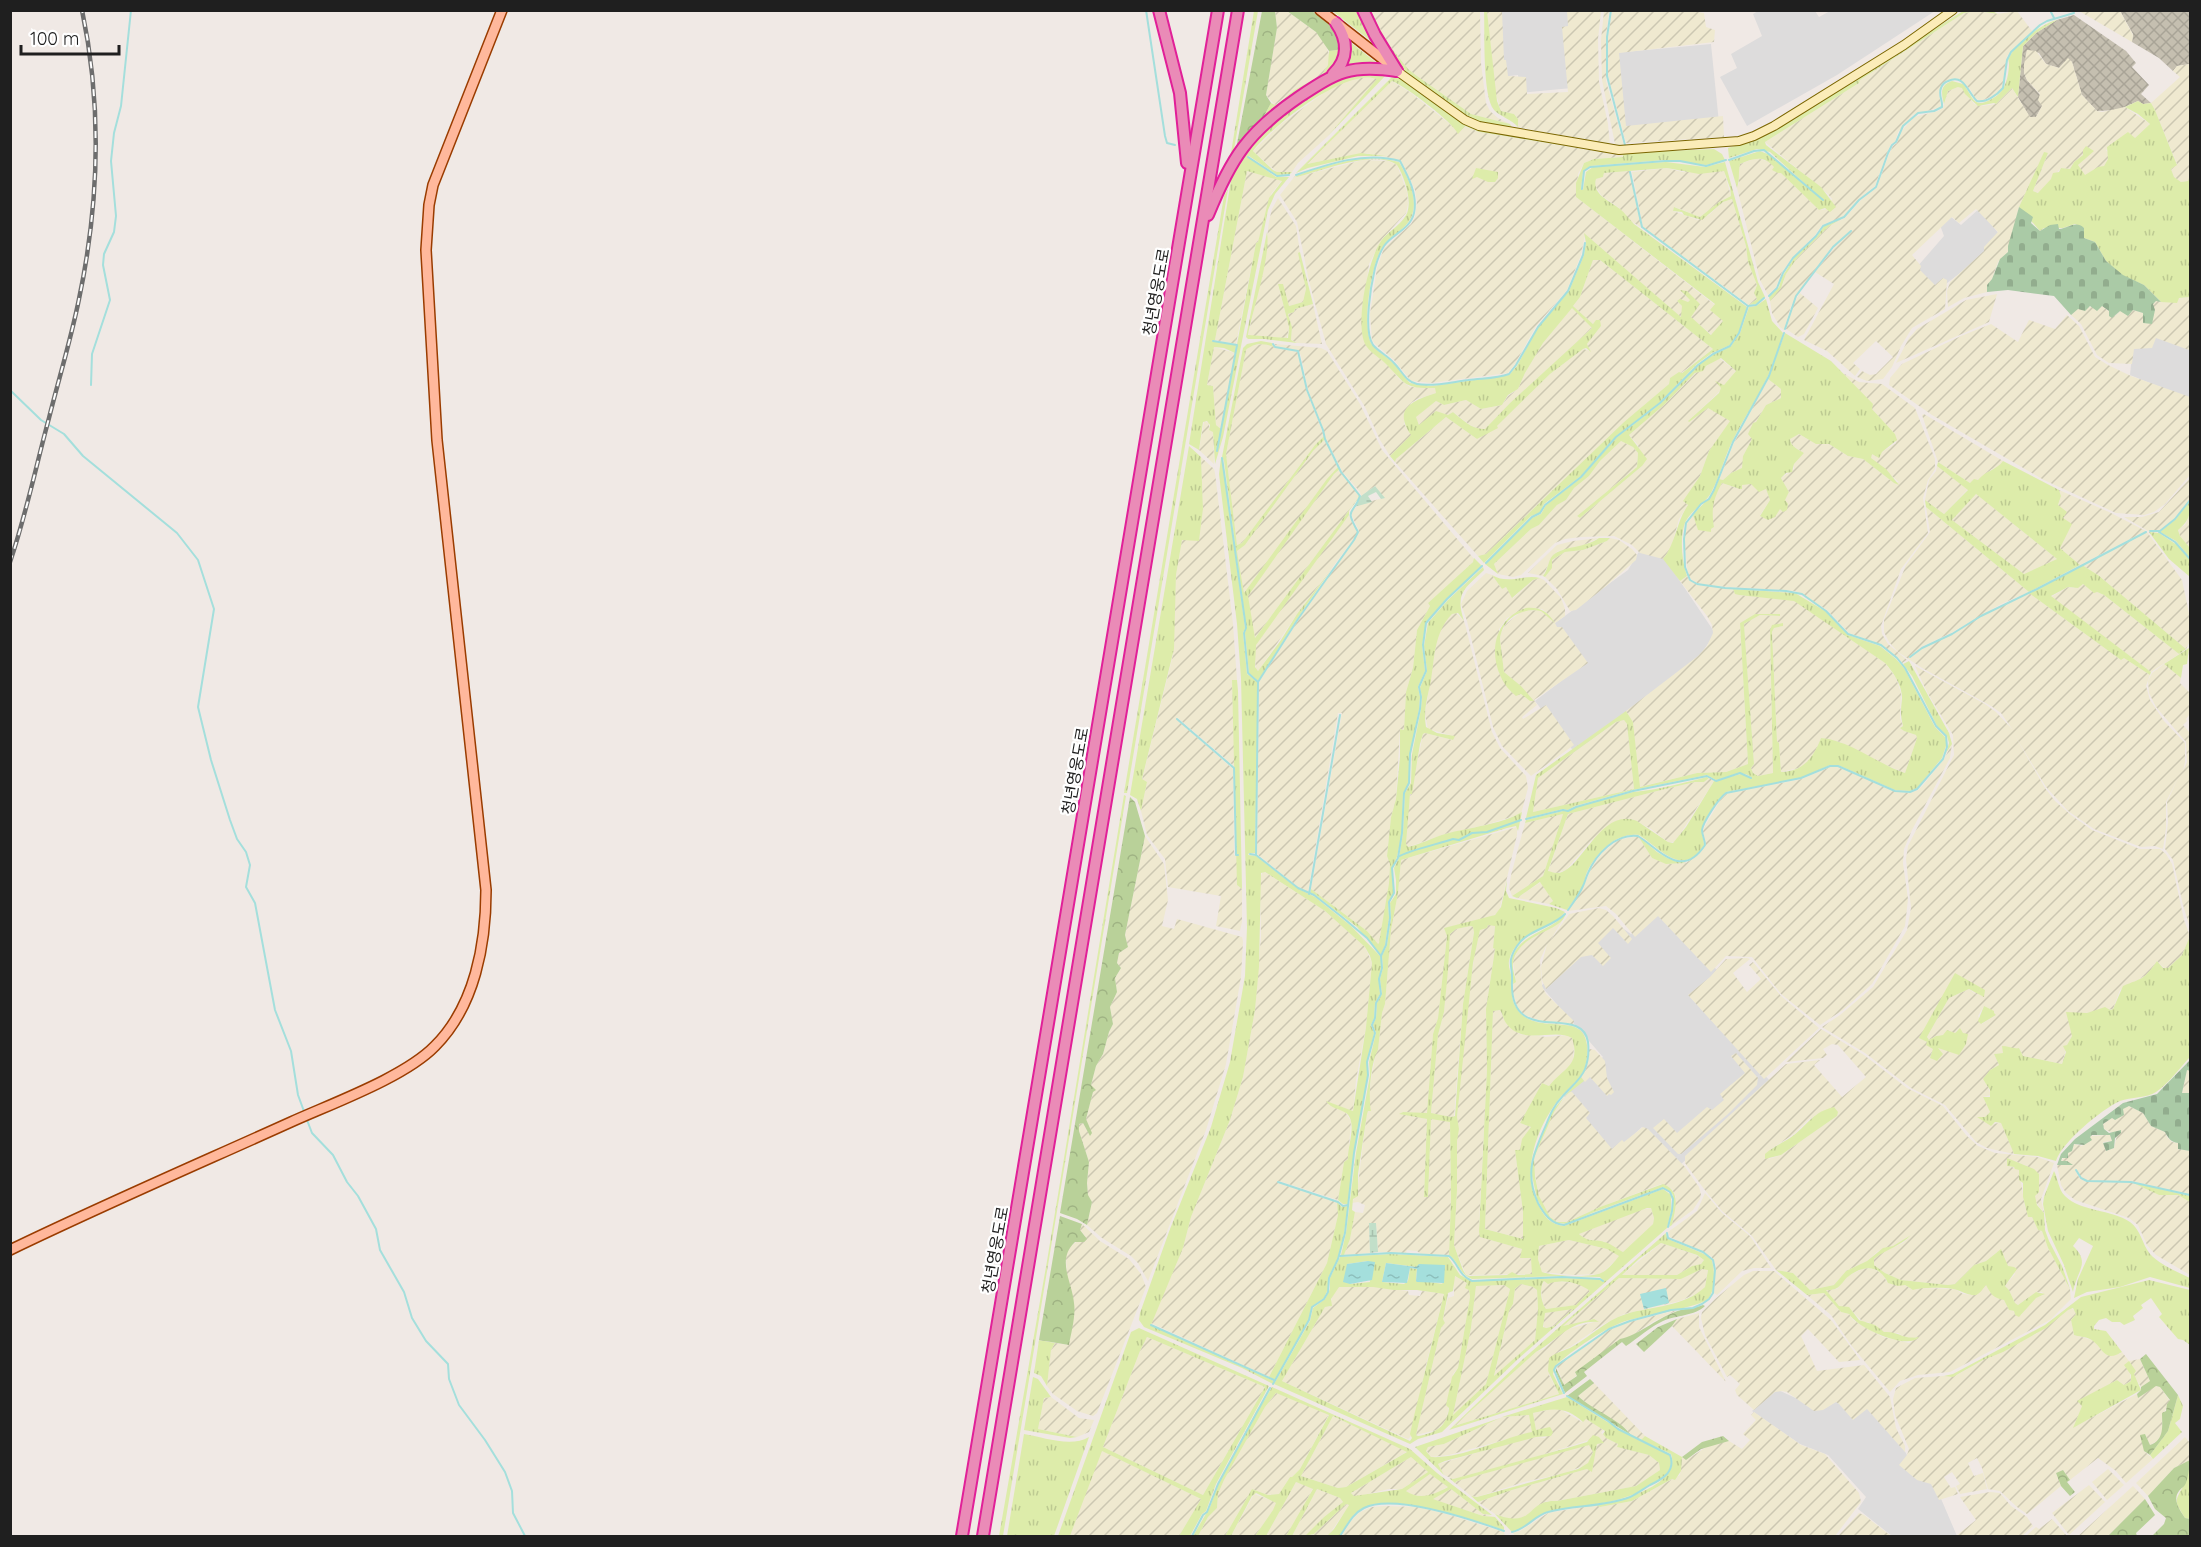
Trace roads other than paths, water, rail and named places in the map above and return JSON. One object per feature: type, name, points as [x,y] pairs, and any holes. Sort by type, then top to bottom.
[{"type":"highway","points":[[1159,10],[1176,74],[1185,130],[1188,169],[1186,200]]},
{"type":"highway","name":"청년영웅도로","points":[[963,1536],[1218,10]]},
{"type":"highway","name":"청년영웅도로","points":[[983,1536],[1238,10]]},
{"type":"highway","points":[[1363,10],[1397,71]]},
{"type":"highway","points":[[1201,232],[1223,181],[1242,146],[1266,121],[1339,68],[1344,60],[1346,41],[1336,23]]},
{"type":"highway","points":[[1330,76],[1355,68],[1397,71]]},
{"type":"main road","points":[[10,1250],[336,1102],[409,1065],[425,1055],[444,1037],[456,1020],[469,988],[480,956],[486,921],[484,863],[436,440],[426,250],[429,205],[433,185],[502,10]]},
{"type":"main road","points":[[1320,10],[1397,71],[1465,120],[1479,126],[1619,150],[1723,143],[1747,139],[1774,126],[1904,45],[1953,10]]},
{"type":"water","points":[[1375,1262],[1372,1280],[1350,1284],[1343,1282],[1347,1264]]},
{"type":"water","points":[[1386,1263],[1416,1267],[1419,1264],[1445,1265],[1444,1283],[1417,1282],[1417,1269],[1410,1268],[1407,1283],[1382,1282]]},
{"type":"water","points":[[1666,1288],[1669,1303],[1644,1309],[1640,1294]]},
{"type":"waterway","points":[[91,385],[92,354],[110,300],[103,265],[104,254],[114,232],[116,216],[111,161],[114,133],[121,106],[131,10]]},
{"type":"waterway","points":[[1146,10],[1165,136],[1167,143],[1175,145]]},
{"type":"waterway","points":[[1611,10],[1607,37],[1607,76],[1625,145]]},
{"type":"waterway","points":[[2050,10],[2054,18]]},
{"type":"waterway","points":[[1769,296],[1777,288],[1793,258],[1823,226],[1844,217],[1859,200],[1876,187],[1888,153],[1903,126],[1918,113],[1934,111],[1942,107],[1940,93],[1947,81],[1953,79],[1962,82],[1977,101],[1991,98],[2003,88],[2007,60],[2011,52],[2040,25],[2074,13]]},
{"type":"waterway","points":[[1729,160],[1764,150],[1823,200]]},
{"type":"waterway","points":[[1248,157],[1277,176],[1289,175]]},
{"type":"waterway","points":[[1296,175],[1334,163],[1361,158],[1374,157],[1400,161],[1415,199],[1414,213],[1409,224],[1388,242],[1379,257],[1370,296],[1368,319],[1373,345],[1392,361],[1407,379],[1417,384],[1442,384],[1509,374],[1538,327],[1568,291],[1583,255],[1585,243]]},
{"type":"waterway","points":[[1582,189],[1584,171],[1590,167],[1665,161],[1680,161],[1706,166],[1726,160]]},
{"type":"waterway","points":[[1630,172],[1642,227],[1748,306]]},
{"type":"waterway","points":[[1785,329],[1796,296],[1833,247],[1851,231]]},
{"type":"waterway","points":[[1486,563],[1532,517],[1540,513],[1545,505],[1581,477],[1616,437],[1660,403],[1698,365],[1713,354],[1730,346],[1739,333],[1748,306],[1756,305],[1764,298]]},
{"type":"waterway","points":[[1568,910],[1580,893],[1596,859],[1615,841],[1638,836],[1671,859],[1688,860],[1696,855],[1705,845],[1702,830],[1705,822],[1726,793],[1801,778],[1830,766],[1838,766],[1895,791],[1910,792],[1917,789],[1943,759],[1947,747],[1946,736],[1936,726],[1905,668],[1881,645],[1848,634],[1826,611],[1802,594],[1697,584],[1690,580],[1685,567],[1686,523],[1701,504],[1709,499],[1714,490],[1733,442],[1769,376],[1784,333]]},
{"type":"waterway","points":[[1213,341],[1237,345],[1217,451]]},
{"type":"waterway","points":[[1258,682],[1298,619],[1354,540],[1358,532],[1351,519],[1351,512],[1360,496],[1341,472],[1325,439],[1307,390],[1298,351],[1275,347],[1273,344]]},
{"type":"waterway","points":[[10,390],[41,420],[64,434],[83,456],[177,533],[198,560],[214,609],[198,707],[211,760],[230,820],[250,865],[246,887],[255,903],[275,1010],[291,1051],[298,1095],[305,1114]]},
{"type":"waterway","points":[[1222,458],[1246,628],[1244,633],[1248,673],[1258,682],[1256,855]]},
{"type":"waterway","points":[[2150,531],[2160,531],[2175,519],[2190,500]]},
{"type":"waterway","points":[[1910,657],[1981,616],[2146,532]]},
{"type":"waterway","points":[[2159,532],[2175,542],[2190,559]]},
{"type":"waterway","points":[[1273,1384],[1309,1320],[1312,1307],[1324,1299],[1328,1292],[1329,1278],[1338,1259],[1345,1233],[1354,1153],[1368,1075],[1367,1062],[1375,1033],[1372,1025],[1376,1003],[1381,994],[1379,979],[1382,968],[1381,956],[1386,945],[1390,918],[1389,902],[1394,893],[1392,868],[1398,858],[1404,793],[1409,783],[1410,754],[1420,709],[1419,687],[1426,671],[1423,645],[1426,623],[1447,599],[1482,566]]},
{"type":"waterway","points":[[1309,894],[1340,715]]},
{"type":"waterway","points":[[1177,719],[1234,768],[1236,855],[1238,855]]},
{"type":"waterway","points":[[1526,819],[1563,810],[1568,811],[1633,791],[1707,776],[1716,781],[1740,773],[1751,778]]},
{"type":"waterway","points":[[1398,857],[1521,820]]},
{"type":"waterway","points":[[1250,854],[1256,855],[1298,888],[1314,895],[1367,938],[1381,956]]},
{"type":"waterway","points":[[1565,914],[1521,941],[1511,960],[1514,1002],[1522,1014],[1533,1020],[1573,1025],[1583,1031],[1588,1042],[1588,1059],[1583,1073],[1554,1107],[1538,1144],[1531,1172],[1534,1192],[1540,1207],[1548,1218],[1564,1225],[1663,1188],[1670,1192],[1673,1199],[1668,1227]]},
{"type":"waterway","points":[[307,1120],[312,1133],[333,1155],[376,1229],[380,1250],[404,1292],[412,1318],[426,1341],[448,1364],[449,1379],[459,1405],[505,1472],[512,1491],[513,1513],[525,1536]]},
{"type":"waterway","points":[[2076,1170],[2081,1178],[2087,1181],[2131,1182],[2190,1195]]},
{"type":"waterway","points":[[1278,1182],[1338,1202],[1343,1206],[1348,1205]]},
{"type":"waterway","points":[[1564,1393],[1554,1370],[1556,1366],[1609,1329],[1671,1310],[1693,1308],[1709,1299],[1713,1293],[1715,1270],[1713,1260],[1703,1252],[1668,1238],[1667,1233]]},
{"type":"waterway","points":[[1340,1256],[1391,1253],[1449,1256],[1461,1273],[1472,1281],[1562,1277],[1603,1281]]},
{"type":"waterway","points":[[1151,1325],[1274,1380]]},
{"type":"waterway","points":[[1192,1536],[1203,1515],[1207,1512],[1218,1484],[1270,1388]]},
{"type":"waterway","points":[[1512,1532],[1548,1512],[1610,1503],[1630,1497],[1659,1480],[1670,1470],[1670,1455],[1618,1429],[1567,1396]]},
{"type":"waterway","points":[[1340,1536],[1356,1514],[1364,1508],[1377,1504],[1434,1510],[1504,1531]]},
{"type":"railway","points":[[10,562],[72,329],[91,227],[96,154],[95,118],[93,82],[82,10]]}]
